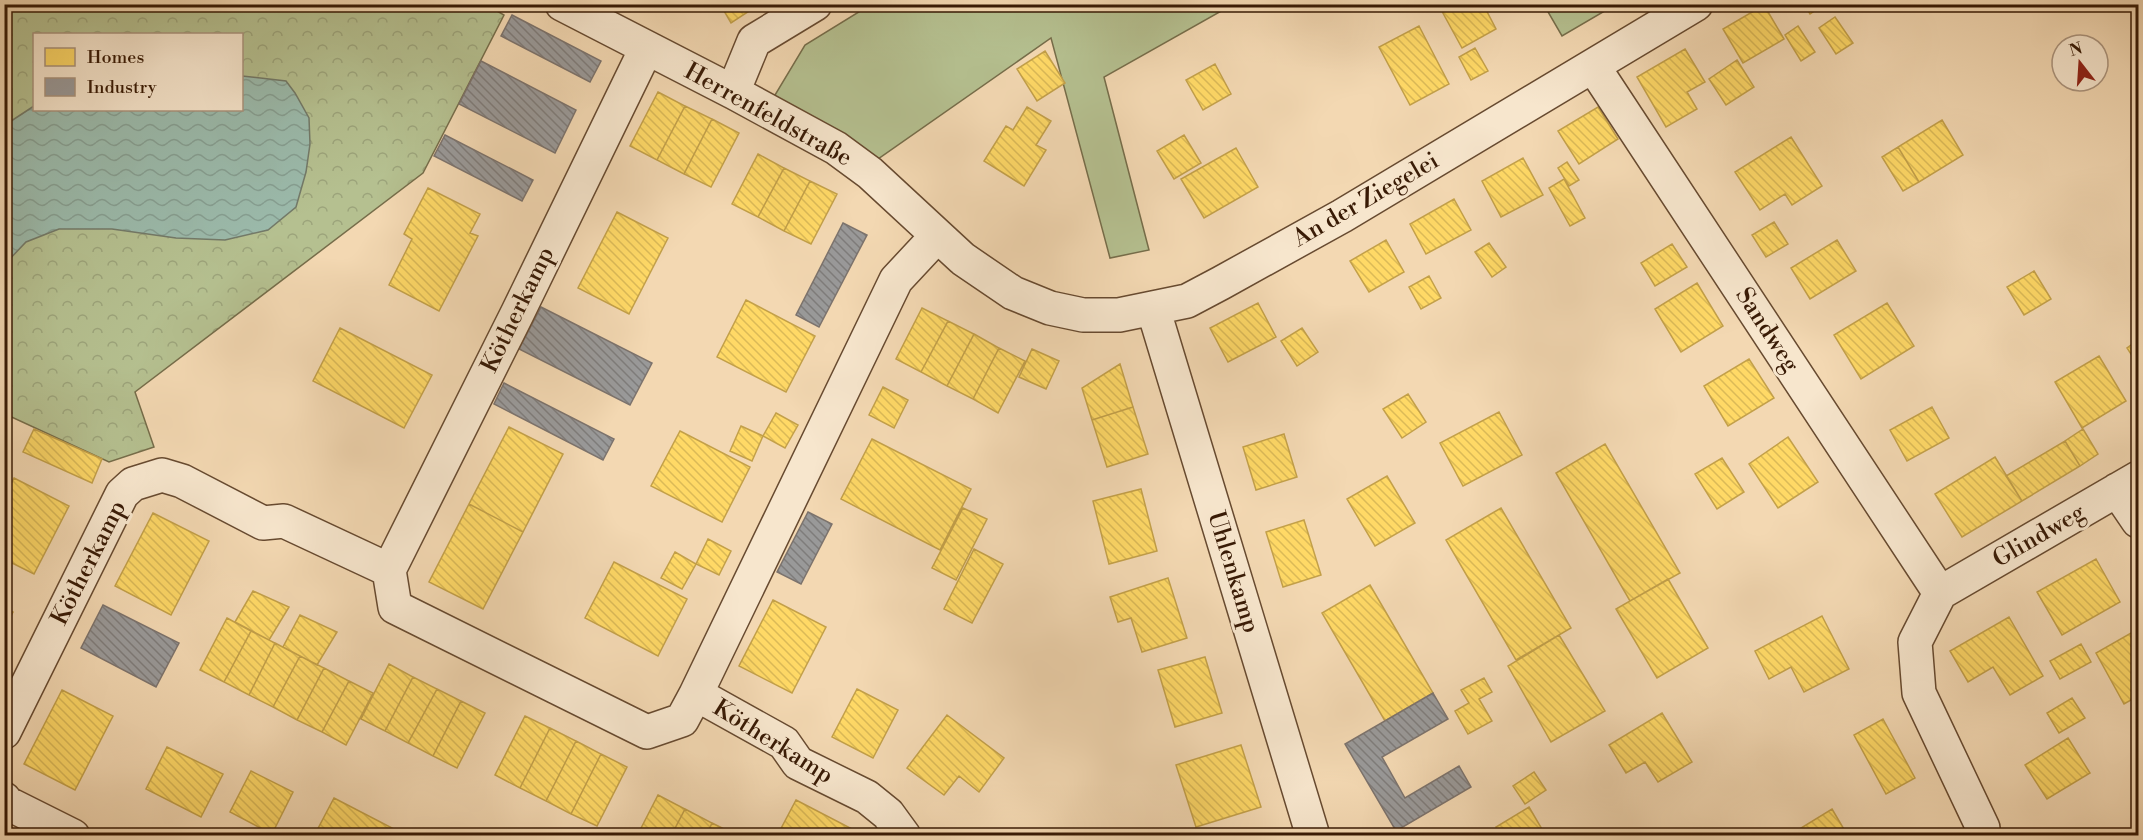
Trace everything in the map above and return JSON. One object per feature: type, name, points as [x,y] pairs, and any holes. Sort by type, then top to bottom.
[{"type":"street","name":"Herrenfeldstraße","points":[[562,4],[836,147],[870,173],[963,259],[1014,293]]},
{"type":"street","points":[[733,92],[754,42],[815,4]]},
{"type":"street","name":"An der Ziegelei","points":[[1014,293],[1050,308],[1083,315],[1119,315],[1187,301],[1342,216],[1696,4]]},
{"type":"street","name":"Kötherkamp","points":[[646,49],[389,570],[396,607],[647,732],[682,720],[896,280],[937,236]]},
{"type":"street","name":"Sandweg","points":[[1593,66],[1940,594]]},
{"type":"street","name":"Uhlenkamp","points":[[1153,308],[1313,836]]},
{"type":"street","name":"Kötherkamp","points":[[4,732],[122,494],[133,484],[162,475],[182,481],[264,523],[284,521],[389,570]]},
{"type":"street","points":[[2128,484],[2139,522]]},
{"type":"street","name":"Glindweg","points":[[1940,594],[2128,484]]},
{"type":"street","points":[[1940,594],[1914,642],[1919,693],[1983,828],[1983,836]]},
{"type":"street","name":"Kötherkamp","points":[[696,694],[784,743],[798,763],[867,797],[888,814],[904,836]]},
{"type":"street","points":[[5,803],[73,836]]},
{"type":"green space","points":[[485,4],[504,15],[423,173],[135,392],[154,447],[109,462],[5,414],[5,5]]},
{"type":"green space","points":[[870,5],[1232,5],[1104,77],[1149,250],[1110,258],[1051,38],[875,161],[772,100],[805,45]]},
{"type":"green space","points":[[1544,5],[1615,5],[1562,36]]},
{"type":"water","points":[[243,76],[286,81],[309,118],[310,144],[306,172],[296,207],[268,230],[225,240],[176,238],[112,229],[59,229],[26,242],[5,264],[5,125],[33,107],[33,111],[243,111]]},
{"type":"building: Homes","points":[[720,4],[760,4],[731,23]]},
{"type":"building: Homes","points":[[1438,4],[1483,4],[1496,29],[1462,48]]},
{"type":"building: Homes","points":[[1804,4],[1825,4],[1810,14]]},
{"type":"building: Homes","points":[[1764,5],[1784,39],[1743,63],[1723,29]]},
{"type":"building: Homes","points":[[1835,17],[1853,43],[1836,54],[1819,28]]},
{"type":"building: Homes","points":[[1419,26],[1449,84],[1410,105],[1379,47]]},
{"type":"building: Homes","points":[[1798,26],[1815,52],[1801,61],[1785,35]]},
{"type":"building: Homes","points":[[1475,48],[1488,71],[1471,80],[1459,57]]},
{"type":"building: Homes","points":[[1685,49],[1705,82],[1687,92],[1697,109],[1666,127],[1637,77]]},
{"type":"building: Homes","points":[[1045,51],[1065,83],[1037,101],[1017,69]]},
{"type":"building: Homes","points":[[1737,60],[1754,87],[1726,105],[1709,79]]},
{"type":"building: Homes","points":[[1215,64],[1231,94],[1203,110],[1186,80]]},
{"type":"building: Homes","points":[[658,92],[685,106],[657,160],[630,146]]},
{"type":"building: Homes","points":[[685,106],[712,119],[684,174],[657,160]]},
{"type":"building: Homes","points":[[1027,107],[1051,121],[1036,145],[1046,150],[1024,186],[984,161],[1006,126],[1013,130]]},
{"type":"building: Homes","points":[[1598,107],[1618,139],[1579,164],[1558,131]]},
{"type":"building: Homes","points":[[712,119],[739,133],[711,187],[684,174]]},
{"type":"building: Homes","points":[[1942,120],[1963,155],[1919,182],[1898,147]]},
{"type":"building: Homes","points":[[1184,135],[1201,163],[1174,179],[1157,151]]},
{"type":"building: Homes","points":[[1791,137],[1822,186],[1792,205],[1785,194],[1760,210],[1735,172]]},
{"type":"building: Homes","points":[[1898,147],[1919,182],[1903,191],[1882,157]]},
{"type":"building: Homes","points":[[1236,148],[1258,187],[1204,218],[1181,179]]},
{"type":"building: Homes","points":[[758,154],[784,168],[758,217],[732,204]]},
{"type":"building: Homes","points":[[1523,158],[1543,195],[1501,217],[1482,181]]},
{"type":"building: Homes","points":[[1567,162],[1579,180],[1569,186],[1558,168]]},
{"type":"building: Homes","points":[[784,168],[810,181],[784,231],[758,217]]},
{"type":"building: Homes","points":[[1564,179],[1585,218],[1570,226],[1549,188]]},
{"type":"building: Homes","points":[[810,181],[837,194],[811,244],[784,231]]},
{"type":"building: Homes","points":[[428,188],[480,214],[470,233],[478,236],[439,311],[389,285],[412,239],[404,234]]},
{"type":"building: Homes","points":[[1454,199],[1471,230],[1426,254],[1410,224]]},
{"type":"building: Homes","points":[[617,212],[668,238],[629,314],[578,288]]},
{"type":"building: Homes","points":[[1774,222],[1788,244],[1766,257],[1752,235]]},
{"type":"building: Homes","points":[[1386,240],[1404,272],[1369,292],[1350,261]]},
{"type":"building: Homes","points":[[1837,240],[1856,271],[1810,299],[1791,268]]},
{"type":"building: Homes","points":[[1489,243],[1506,267],[1492,277],[1475,252]]},
{"type":"building: Homes","points":[[1672,244],[1687,267],[1655,286],[1641,263]]},
{"type":"building: Homes","points":[[2034,271],[2051,299],[2024,315],[2007,287]]},
{"type":"building: Homes","points":[[1429,276],[1441,298],[1421,309],[1409,287]]},
{"type":"building: Homes","points":[[1697,283],[1723,326],[1681,352],[1655,309]]},
{"type":"building: Homes","points":[[746,300],[815,336],[786,392],[717,357]]},
{"type":"building: Homes","points":[[1258,303],[1276,337],[1228,362],[1210,328]]},
{"type":"building: Homes","points":[[1887,303],[1914,346],[1861,379],[1834,335]]},
{"type":"building: Homes","points":[[922,308],[948,321],[921,372],[896,359]]},
{"type":"building: Homes","points":[[948,321],[974,334],[947,386],[921,372]]},
{"type":"building: Homes","points":[[340,328],[432,375],[404,428],[313,381]]},
{"type":"building: Homes","points":[[1302,328],[1318,352],[1297,366],[1281,341]]},
{"type":"building: Homes","points":[[974,334],[999,348],[973,399],[947,386]]},
{"type":"building: Homes","points":[[2138,340],[2138,365],[2127,348]]},
{"type":"building: Homes","points":[[999,348],[1025,361],[998,413],[973,399]]},
{"type":"building: Homes","points":[[1032,349],[1059,361],[1046,389],[1019,377]]},
{"type":"building: Homes","points":[[2099,356],[2126,401],[2082,428],[2055,382]]},
{"type":"building: Homes","points":[[1749,359],[1774,398],[1728,426],[1704,386]]},
{"type":"building: Homes","points":[[1120,364],[1133,407],[1092,420],[1082,388]]},
{"type":"building: Homes","points":[[883,387],[908,400],[894,428],[869,415]]},
{"type":"building: Homes","points":[[1408,394],[1426,422],[1402,438],[1383,409]]},
{"type":"building: Homes","points":[[1133,407],[1148,454],[1107,467],[1092,420]]},
{"type":"building: Homes","points":[[1932,407],[1949,438],[1907,461],[1890,430]]},
{"type":"building: Homes","points":[[1499,412],[1522,455],[1463,486],[1440,443]]},
{"type":"building: Homes","points":[[776,413],[798,425],[785,448],[763,436]]},
{"type":"building: Homes","points":[[741,426],[763,436],[752,461],[730,451]]},
{"type":"building: Homes","points":[[509,427],[563,454],[523,532],[469,504]]},
{"type":"building: Homes","points":[[34,429],[102,459],[92,483],[23,452]]},
{"type":"building: Homes","points":[[2083,429],[2098,454],[2080,466],[2065,441]]},
{"type":"building: Homes","points":[[680,431],[750,467],[722,522],[651,486]]},
{"type":"building: Homes","points":[[1284,434],[1297,477],[1256,490],[1243,447]]},
{"type":"building: Homes","points":[[1788,437],[1818,482],[1778,508],[1749,464]]},
{"type":"building: Homes","points":[[872,439],[971,489],[940,550],[841,499]]},
{"type":"building: Homes","points":[[2065,441],[2080,466],[2022,501],[2006,476]]},
{"type":"building: Homes","points":[[1605,444],[1680,573],[1630,601],[1556,473]]},
{"type":"building: Homes","points":[[1995,457],[2022,501],[1962,537],[1935,494]]},
{"type":"building: Homes","points":[[1722,458],[1744,492],[1717,509],[1695,474]]},
{"type":"building: Homes","points":[[1387,476],[1415,523],[1375,546],[1347,499]]},
{"type":"building: Homes","points":[[14,478],[69,506],[34,574],[4,559],[4,497]]},
{"type":"building: Homes","points":[[1141,489],[1157,551],[1109,564],[1093,501]]},
{"type":"building: Homes","points":[[469,504],[523,532],[483,609],[429,582]]},
{"type":"building: Homes","points":[[963,508],[987,519],[956,580],[932,568]]},
{"type":"building: Homes","points":[[1501,508],[1571,628],[1516,660],[1446,540]]},
{"type":"building: Homes","points":[[153,513],[209,541],[171,615],[115,586]]},
{"type":"building: Homes","points":[[1304,520],[1321,575],[1283,587],[1266,532]]},
{"type":"building: Homes","points":[[708,539],[731,551],[719,575],[696,564]]},
{"type":"building: Homes","points":[[974,549],[1003,564],[972,623],[944,609]]},
{"type":"building: Homes","points":[[675,552],[696,564],[682,589],[661,578]]},
{"type":"building: Homes","points":[[2096,559],[2120,602],[2062,635],[2037,592]]},
{"type":"building: Homes","points":[[614,562],[687,599],[658,656],[585,618]]},
{"type":"building: Homes","points":[[1168,578],[1187,638],[1142,652],[1131,618],[1118,622],[1110,597]]},
{"type":"building: Homes","points":[[1668,579],[1708,648],[1657,678],[1616,609]]},
{"type":"building: Homes","points":[[1370,585],[1433,693],[1385,721],[1322,613]]},
{"type":"building: Homes","points":[[253,591],[289,607],[269,640],[235,622]]},
{"type":"building: Homes","points":[[773,600],[826,627],[792,693],[739,666]]},
{"type":"building: Homes","points":[[4,608],[13,612],[4,629]]},
{"type":"building: Homes","points":[[300,615],[337,632],[317,665],[283,647]]},
{"type":"building: Homes","points":[[1822,616],[1849,669],[1804,692],[1791,667],[1769,679],[1755,651]]},
{"type":"building: Homes","points":[[2009,617],[2043,676],[2010,695],[1993,667],[1968,682],[1950,651]]},
{"type":"building: Homes","points":[[227,618],[251,631],[224,682],[200,670]]},
{"type":"building: Homes","points":[[2138,629],[2138,696],[2124,704],[2096,653]]},
{"type":"building: Homes","points":[[251,631],[275,643],[249,695],[224,682]]},
{"type":"building: Homes","points":[[1559,635],[1605,711],[1551,742],[1508,666]]},
{"type":"building: Homes","points":[[275,643],[300,656],[273,707],[249,695]]},
{"type":"building: Homes","points":[[2081,644],[2091,662],[2060,679],[2050,661]]},
{"type":"building: Homes","points":[[300,656],[324,668],[297,720],[273,707]]},
{"type":"building: Homes","points":[[1205,657],[1222,713],[1175,727],[1158,670]]},
{"type":"building: Homes","points":[[389,664],[413,677],[385,731],[361,719]]},
{"type":"building: Homes","points":[[324,668],[349,681],[322,732],[297,720]]},
{"type":"building: Homes","points":[[413,677],[437,689],[408,743],[385,731]]},
{"type":"building: Homes","points":[[1484,678],[1492,692],[1479,699],[1492,721],[1468,734],[1455,711],[1469,703],[1461,690]]},
{"type":"building: Homes","points":[[349,681],[373,693],[346,745],[322,732]]},
{"type":"building: Homes","points":[[437,689],[461,701],[433,756],[408,743]]},
{"type":"building: Homes","points":[[857,689],[898,710],[873,758],[832,737]]},
{"type":"building: Homes","points":[[62,690],[113,716],[75,790],[24,764]]},
{"type":"building: Homes","points":[[2072,698],[2085,718],[2059,733],[2047,713]]},
{"type":"building: Homes","points":[[461,701],[485,713],[457,768],[433,756]]},
{"type":"building: Homes","points":[[1662,713],[1692,762],[1658,782],[1645,762],[1626,773],[1609,745]]},
{"type":"building: Homes","points":[[947,715],[1004,758],[979,792],[959,776],[944,795],[907,768]]},
{"type":"building: Homes","points":[[525,716],[550,728],[520,788],[495,775]]},
{"type":"building: Homes","points":[[1883,719],[1915,778],[1886,794],[1854,735]]},
{"type":"building: Homes","points":[[550,728],[576,741],[546,801],[520,788]]},
{"type":"building: Homes","points":[[2068,738],[2090,773],[2047,799],[2025,765]]},
{"type":"building: Homes","points":[[576,741],[601,754],[571,814],[546,801]]},
{"type":"building: Homes","points":[[1241,745],[1261,807],[1196,827],[1176,765]]},
{"type":"building: Homes","points":[[167,747],[223,774],[201,817],[146,789]]},
{"type":"building: Homes","points":[[601,754],[627,767],[597,826],[571,814]]},
{"type":"building: Homes","points":[[251,771],[293,792],[272,834],[230,812]]},
{"type":"building: Homes","points":[[1534,772],[1546,790],[1525,804],[1513,786]]},
{"type":"building: Homes","points":[[658,795],[685,809],[671,836],[637,836]]},
{"type":"building: Homes","points":[[334,798],[396,830],[393,836],[314,836]]},
{"type":"building: Homes","points":[[796,800],[858,832],[856,836],[777,836]]},
{"type":"building: Homes","points":[[1529,807],[1546,836],[1501,836],[1496,827]]},
{"type":"building: Homes","points":[[685,809],[712,823],[706,836],[671,836]]},
{"type":"building: Homes","points":[[1832,809],[1848,836],[1788,836]]},
{"type":"building: Homes","points":[[712,823],[738,836],[706,836]]},
{"type":"building: Homes","points":[[2138,825],[2138,836],[2120,836]]},
{"type":"building: Industry","points":[[512,15],[601,61],[590,82],[501,36]]},
{"type":"building: Industry","points":[[481,61],[576,110],[555,153],[459,104]]},
{"type":"building: Industry","points":[[445,135],[533,180],[522,201],[434,156]]},
{"type":"building: Industry","points":[[843,223],[867,235],[819,327],[796,315]]},
{"type":"building: Industry","points":[[541,307],[652,363],[630,405],[519,349]]},
{"type":"building: Industry","points":[[504,383],[614,439],[603,460],[494,404]]},
{"type":"building: Industry","points":[[808,512],[832,524],[801,584],[777,572]]},
{"type":"building: Industry","points":[[103,605],[179,643],[156,687],[81,648]]},
{"type":"building: Industry","points":[[1433,693],[1448,719],[1382,757],[1405,798],[1459,766],[1471,787],[1396,831],[1345,744]]}]
